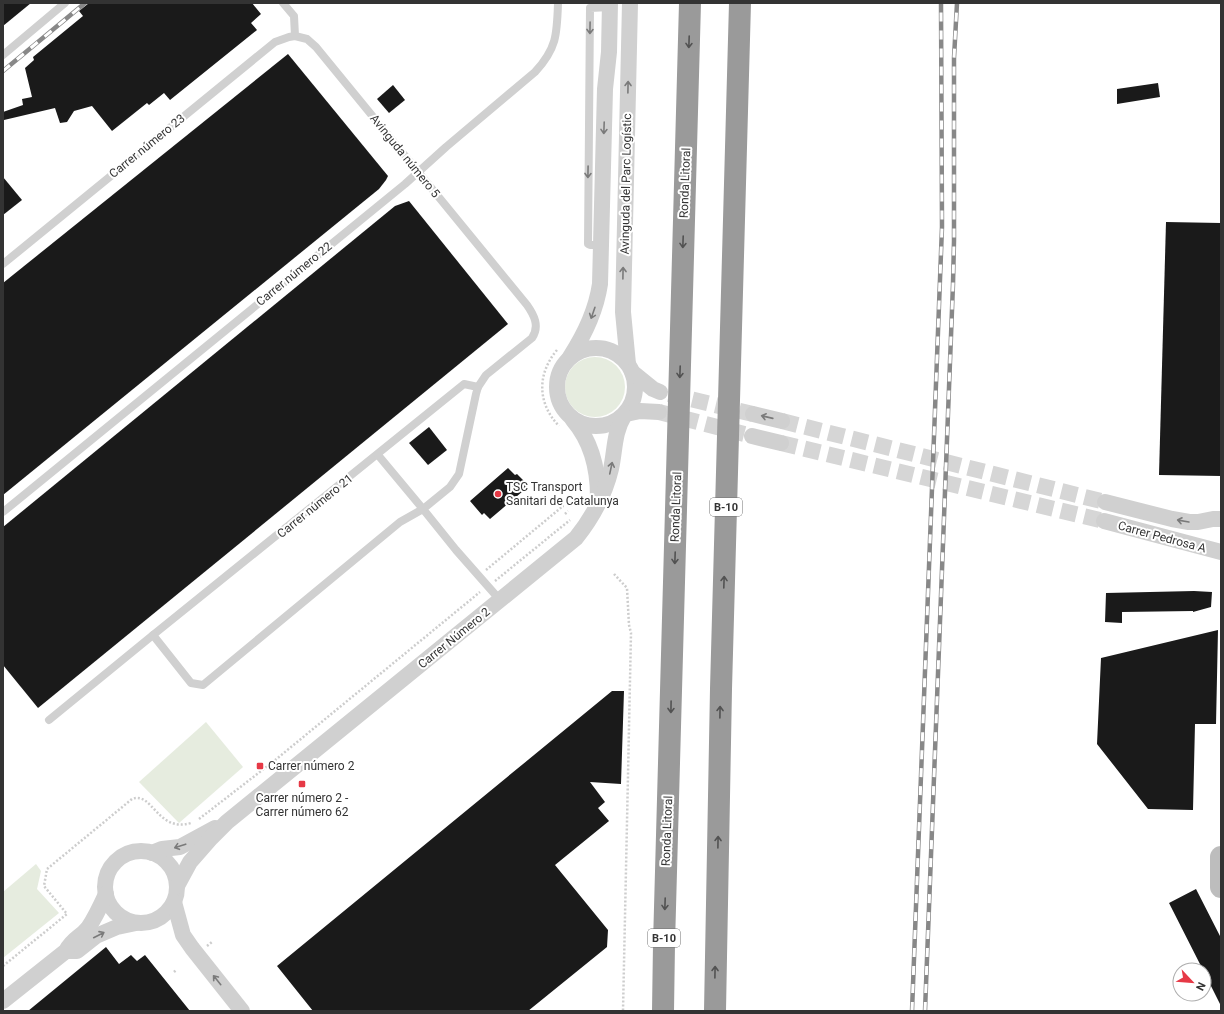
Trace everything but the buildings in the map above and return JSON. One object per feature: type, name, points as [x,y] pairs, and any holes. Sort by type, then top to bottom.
[{"type":"highway","name":"Ronda Litoral","points":[[663,1011],[690,3]]},
{"type":"highway","name":"B-10","points":[[715,1011],[721,689],[740,3]]},
{"type":"street","name":"Avinguda del Parc Logístic","points":[[630,3],[623,312],[630,368]]},
{"type":"street","name":"Avinguda del Parc Logístic","points":[[570,357],[588,328],[598,298],[600,284],[605,97],[609,52],[610,5]]},
{"type":"street","points":[[598,504],[598,483],[593,458],[583,434],[573,420],[564,411],[558,400],[556,388],[558,376],[563,365],[570,357],[582,350],[595,348],[608,349],[619,355],[630,368],[653,389],[660,392]]},
{"type":"street","points":[[625,415],[634,400],[636,387],[630,368]]},
{"type":"street","points":[[573,420],[584,425],[596,427],[609,425],[625,415],[640,411],[659,412]]},
{"type":"street","points":[[753,414],[782,421]]},
{"type":"street","name":"Carrer Número 2","points":[[177,886],[190,862],[227,822],[576,538],[598,504],[611,469],[617,430],[625,415]]},
{"type":"street","points":[[752,436],[781,443]]},
{"type":"street","name":"Carrer Pedrosa A","points":[[1105,502],[1189,522],[1221,519]]},
{"type":"street","name":"Carrer Pedrosa A","points":[[1104,522],[1221,552]]},
{"type":"street","name":"Carrer Número 2","points":[[152,853],[162,849],[180,847],[227,822]]},
{"type":"street","points":[[66,951],[77,951],[96,936],[117,927],[136,922],[149,922],[158,919],[168,911],[174,902],[177,886],[174,873],[164,860],[152,853],[141,851],[132,852],[117,860],[108,874],[106,882],[106,894],[111,907],[123,918],[136,922]]},
{"type":"street","points":[[1221,857],[1221,887]]},
{"type":"street","points":[[3,1001],[66,951],[70,943],[87,929],[106,894]]},
{"type":"street","points":[[174,902],[183,935],[242,1011]]},
{"type":"lane","points":[[3,55],[66,3]]},
{"type":"lane","points":[[284,3],[294,16],[295,36]]},
{"type":"lane","name":"Carrer número 22","points":[[3,512],[418,172],[535,72],[545,61],[555,38],[558,3]]},
{"type":"lane","name":"Avinguda número 5","points":[[295,36],[306,39],[316,46],[533,313],[536,319],[535,334],[486,375],[478,387]]},
{"type":"lane","name":"Carrer número 23","points":[[3,264],[275,42],[295,36]]},
{"type":"lane","name":"Carrer número 21","points":[[49,720],[464,384],[478,387]]},
{"type":"lane","points":[[153,635],[191,683],[203,685],[400,522],[423,509],[453,484],[462,467],[478,387]]},
{"type":"lane","points":[[378,455],[456,550],[500,600]]},
{"type":"path","points":[[478,576],[564,506]]},
{"type":"path","points":[[565,514],[568,511]]},
{"type":"path","points":[[614,574],[627,588],[629,625],[631,633],[623,1011]]},
{"type":"path","points":[[3,966],[67,914],[44,886],[47,869],[132,799],[137,797],[142,798],[167,821],[184,825],[196,821],[274,761],[477,595]]},
{"type":"shaded area","points":[[595,357],[612,362],[620,370],[625,387],[620,404],[612,412],[595,417],[578,412],[570,404],[565,387],[570,370],[578,362]]},
{"type":"shaded area","points":[[206,722],[243,767],[179,823],[139,782]]},
{"type":"shaded area","points":[[36,864],[41,871],[37,889],[59,913],[3,958],[3,892]]},
{"type":"tunnel","points":[[669,394],[753,414]]},
{"type":"tunnel","points":[[659,412],[752,436]]},
{"type":"tunnel","points":[[782,421],[1105,502]]},
{"type":"tunnel","points":[[781,443],[1104,521]]},
{"type":"railway","points":[[3,71],[85,3]]},
{"type":"railway","points":[[912,1011],[942,227],[941,3]]},
{"type":"railway","points":[[925,1011],[953,284],[954,58],[957,3]]},
{"type":"place","name":"TSC Transport Sanitari de Catalunya","points":[[498,494]]},
{"type":"place","name":"Carrer número 2","points":[[260,766]]},
{"type":"place","name":"Carrer número 2 - Carrer número 62","points":[[302,784]]}]
